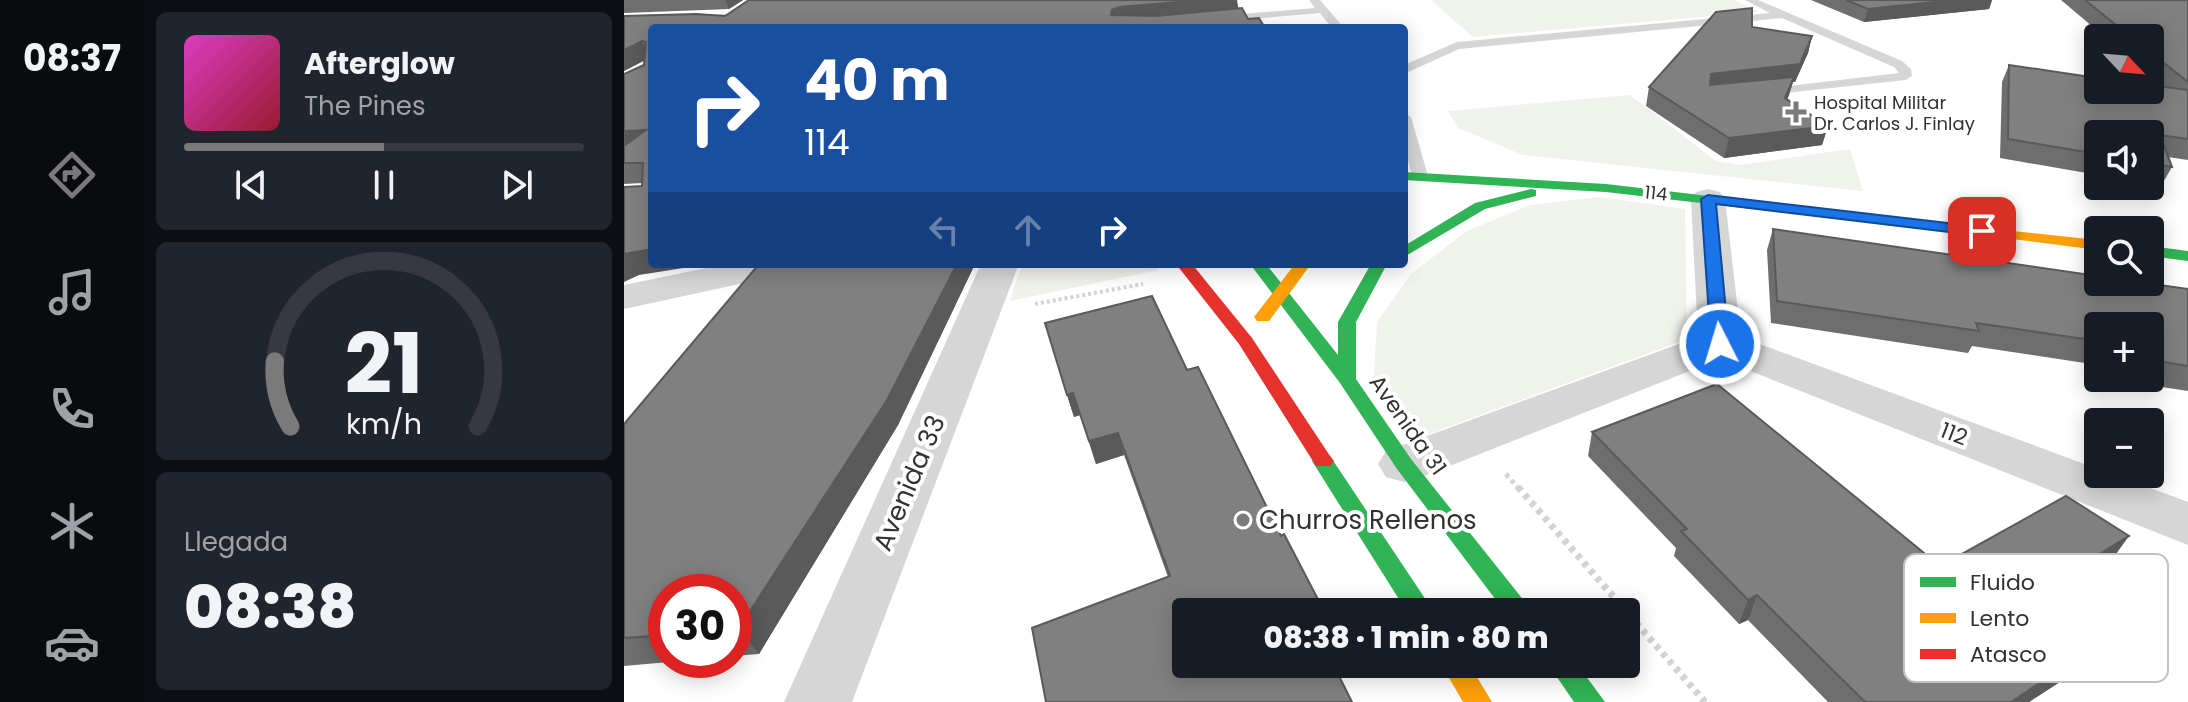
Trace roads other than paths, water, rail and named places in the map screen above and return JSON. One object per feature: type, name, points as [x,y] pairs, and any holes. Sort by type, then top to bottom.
[{"type":"main road","name":"114","points":[[1410,183],[1606,188],[2084,243]]},
{"type":"main road","points":[[1408,249],[1439,228],[1511,195],[1606,188]]},
{"type":"main road","points":[[2164,253],[2188,256]]},
{"type":"main road","name":"Avenida 31","points":[[1261,268],[1347,379],[1404,464],[1509,598]]},
{"type":"main road","points":[[1246,342],[1300,268]]},
{"type":"main road","points":[[1347,379],[1347,322],[1379,268]]},
{"type":"main road","points":[[1188,269],[1246,342],[1412,598]]},
{"type":"main road","points":[[1463,678],[1478,702]]},
{"type":"main road","points":[[1572,678],[1591,702]]},
{"type":"street","points":[[1404,464],[1720,344],[1708,199]]},
{"type":"street","points":[[624,297],[763,268]]},
{"type":"street","name":"Avenida 33","points":[[818,702],[998,268]]},
{"type":"street","name":"112","points":[[1720,344],[2188,524]]},
{"type":"lane","points":[[1266,0],[1279,24]]},
{"type":"lane","points":[[1744,94],[1906,76],[1905,69],[1898,64],[1750,0]]},
{"type":"lane","points":[[1199,21],[1275,14],[1318,5],[1335,24]]},
{"type":"lane","points":[[1408,68],[1457,46],[1783,15]]},
{"type":"lane","points":[[1408,161],[1410,183]]},
{"type":"place","name":"Hospital Militar Dr. Carlos J. Finlay","points":[[1796,112]]},
{"type":"place","name":"Churros Rellenos","points":[[1243,520]]}]
